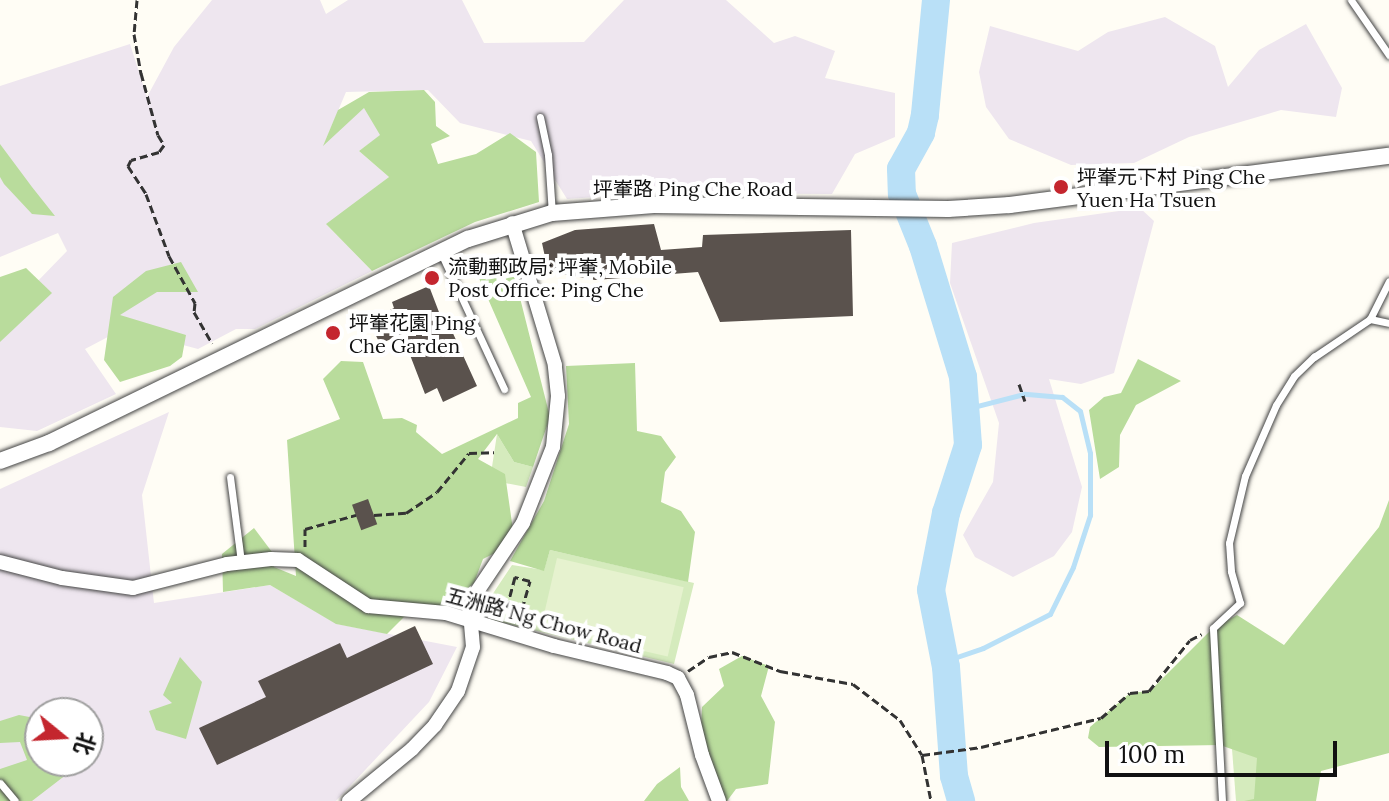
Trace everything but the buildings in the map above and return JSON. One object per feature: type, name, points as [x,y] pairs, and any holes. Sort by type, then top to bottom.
[{"type":"street","name":"坪輋路 Ping Che Road","points":[[0,461],[49,443],[441,252],[512,223],[552,213],[654,205],[948,209],[1086,197],[1389,156]]},
{"type":"street","points":[[349,801],[412,749],[435,725],[464,679],[473,647],[471,623],[474,596],[515,537],[542,482],[553,447],[558,414],[552,352],[512,223]]},
{"type":"street","name":"五洲路 Ng Chow Road","points":[[0,562],[62,578],[133,588],[241,562],[298,560],[368,606],[442,612],[471,623],[678,678]]},
{"type":"street","points":[[678,678],[687,695],[702,755],[719,801]]},
{"type":"lane","points":[[1351,0],[1389,55]]},
{"type":"lane","points":[[540,117],[548,155],[552,213]]},
{"type":"lane","points":[[441,252],[504,389]]},
{"type":"lane","points":[[1222,801],[1213,628],[1240,603],[1231,571],[1231,531],[1245,476],[1276,405],[1305,364],[1370,319],[1389,281]]},
{"type":"lane","points":[[1370,319],[1389,323]]},
{"type":"lane","points":[[230,477],[241,562]]},
{"type":"lane","points":[[0,783],[15,801]]},
{"type":"path","points":[[137,0],[134,34],[141,73],[158,135],[164,145],[159,152],[131,160],[128,166],[146,194],[169,256],[195,303],[194,312],[212,343]]},
{"type":"path","points":[[1019,384],[1025,401]]},
{"type":"path","points":[[374,515],[406,513],[437,492],[469,453],[494,452]]},
{"type":"path","points":[[305,553],[305,529],[356,515]]},
{"type":"path","points":[[492,602],[507,606],[522,609],[530,581],[515,577],[507,606]]},
{"type":"path","points":[[922,755],[981,747],[1101,718],[1130,693],[1149,691],[1190,640],[1213,628]]},
{"type":"path","points":[[678,678],[709,657],[732,652],[780,671],[853,684],[900,720],[922,755],[931,801]]},
{"type":"shaded area","points":[[212,0],[320,0],[326,14],[348,0],[462,0],[484,43],[584,42],[624,0],[726,0],[774,43],[795,36],[835,51],[825,78],[895,93],[895,137],[855,154],[832,194],[655,193],[567,199],[531,141],[460,123],[428,90],[346,92],[324,144],[364,107],[381,135],[359,151],[389,177],[327,225],[372,271],[255,329],[236,329],[198,349],[123,329],[85,349],[116,394],[37,431],[0,427],[0,320],[67,251],[58,233],[0,257],[0,86],[130,44],[147,97],[174,47]]},
{"type":"shaded area","points":[[1165,17],[1215,46],[1228,87],[1259,50],[1306,24],[1342,88],[1336,117],[1281,110],[1189,137],[1134,163],[1071,165],[1009,139],[986,107],[979,72],[990,26],[1078,51],[1108,32]]},
{"type":"shaded area","points":[[1140,208],[1154,221],[1114,373],[1081,384],[1049,379],[1082,487],[1072,532],[1054,556],[1013,577],[975,557],[963,535],[993,482],[999,423],[950,283],[952,243],[1034,223]]},
{"type":"shaded area","points":[[169,412],[142,495],[154,603],[270,585],[337,624],[457,647],[429,702],[336,801],[0,801],[0,489]]},
{"type":"green space","points":[[424,90],[435,102],[436,126],[450,136],[431,144],[438,164],[476,154],[510,133],[536,152],[539,202],[475,222],[372,271],[326,224],[389,177],[359,151],[380,135],[364,108],[323,146],[338,110],[369,92]]},
{"type":"green space","points":[[0,144],[55,216],[32,214],[4,184],[0,177]]},
{"type":"green space","points":[[485,257],[515,278],[550,417],[533,467],[514,462],[497,434],[478,459],[505,474],[514,537],[505,548],[483,559],[474,583],[453,602],[441,609],[404,617],[387,634],[336,624],[270,585],[223,592],[222,554],[254,528],[275,556],[274,567],[296,576],[287,440],[340,419],[323,379],[341,361],[363,362],[383,419],[402,418],[417,425],[416,432],[442,454],[518,418],[518,403],[531,397],[478,276],[483,272],[474,259]]},
{"type":"green space","points":[[181,262],[198,292],[157,292],[120,315],[186,335],[182,357],[170,366],[120,382],[104,360],[113,297],[146,271]]},
{"type":"green space","points":[[26,268],[52,293],[0,342],[0,277]]},
{"type":"green space","points":[[1138,359],[1181,381],[1136,405],[1120,435],[1119,467],[1100,479],[1089,410],[1104,397],[1121,393]]},
{"type":"green space","points":[[635,363],[637,431],[661,436],[676,457],[665,472],[661,502],[681,511],[695,532],[688,582],[550,550],[544,571],[510,561],[544,501],[569,424],[566,366]]},
{"type":"green space","points":[[497,434],[514,462],[533,467],[526,487],[490,480]]},
{"type":"green space","points":[[1389,500],[1389,753],[1321,771],[1316,801],[1244,801],[1254,799],[1257,758],[1220,745],[1099,747],[1088,738],[1090,727],[1130,693],[1150,691],[1213,628],[1237,615],[1284,645],[1379,527]]},
{"type":"green space","points":[[550,550],[694,583],[674,664],[491,620],[487,610],[492,595],[512,565],[544,570]]},
{"type":"green space","points":[[557,558],[684,587],[668,656],[541,627]]},
{"type":"green space","points":[[742,656],[769,666],[761,696],[775,722],[768,784],[736,789],[727,801],[711,801],[713,784],[701,729],[702,707],[724,686],[719,669]]},
{"type":"green space","points":[[180,657],[202,682],[186,739],[156,730],[149,711],[172,703],[163,695]]},
{"type":"green space","points":[[24,716],[24,752],[20,742],[0,743],[0,721]]},
{"type":"green space","points":[[1292,748],[1284,801],[1236,801],[1232,749]]},
{"type":"green space","points":[[24,761],[24,777],[63,777],[32,801],[0,801],[0,769]]},
{"type":"green space","points":[[680,767],[681,787],[689,801],[644,801],[657,784]]},
{"type":"waterway","points":[[936,0],[925,115],[921,133],[901,169],[902,194],[923,246],[963,377],[968,445],[946,513],[931,590],[946,667],[954,776],[961,801]]},
{"type":"waterway","points":[[945,661],[983,648],[1050,614],[1073,567],[1090,515],[1090,453],[1080,411],[1062,397],[1024,394],[965,409]]},
{"type":"place","name":"坪輋元下村 Ping Che Yuen Ha Tsuen","points":[[1061,187]]},
{"type":"place","name":"流動郵政局: 坪輋, Mobile Post Office: Ping Che","points":[[432,278]]},
{"type":"place","name":"坪輋花園 Ping Che Garden","points":[[333,333]]}]
